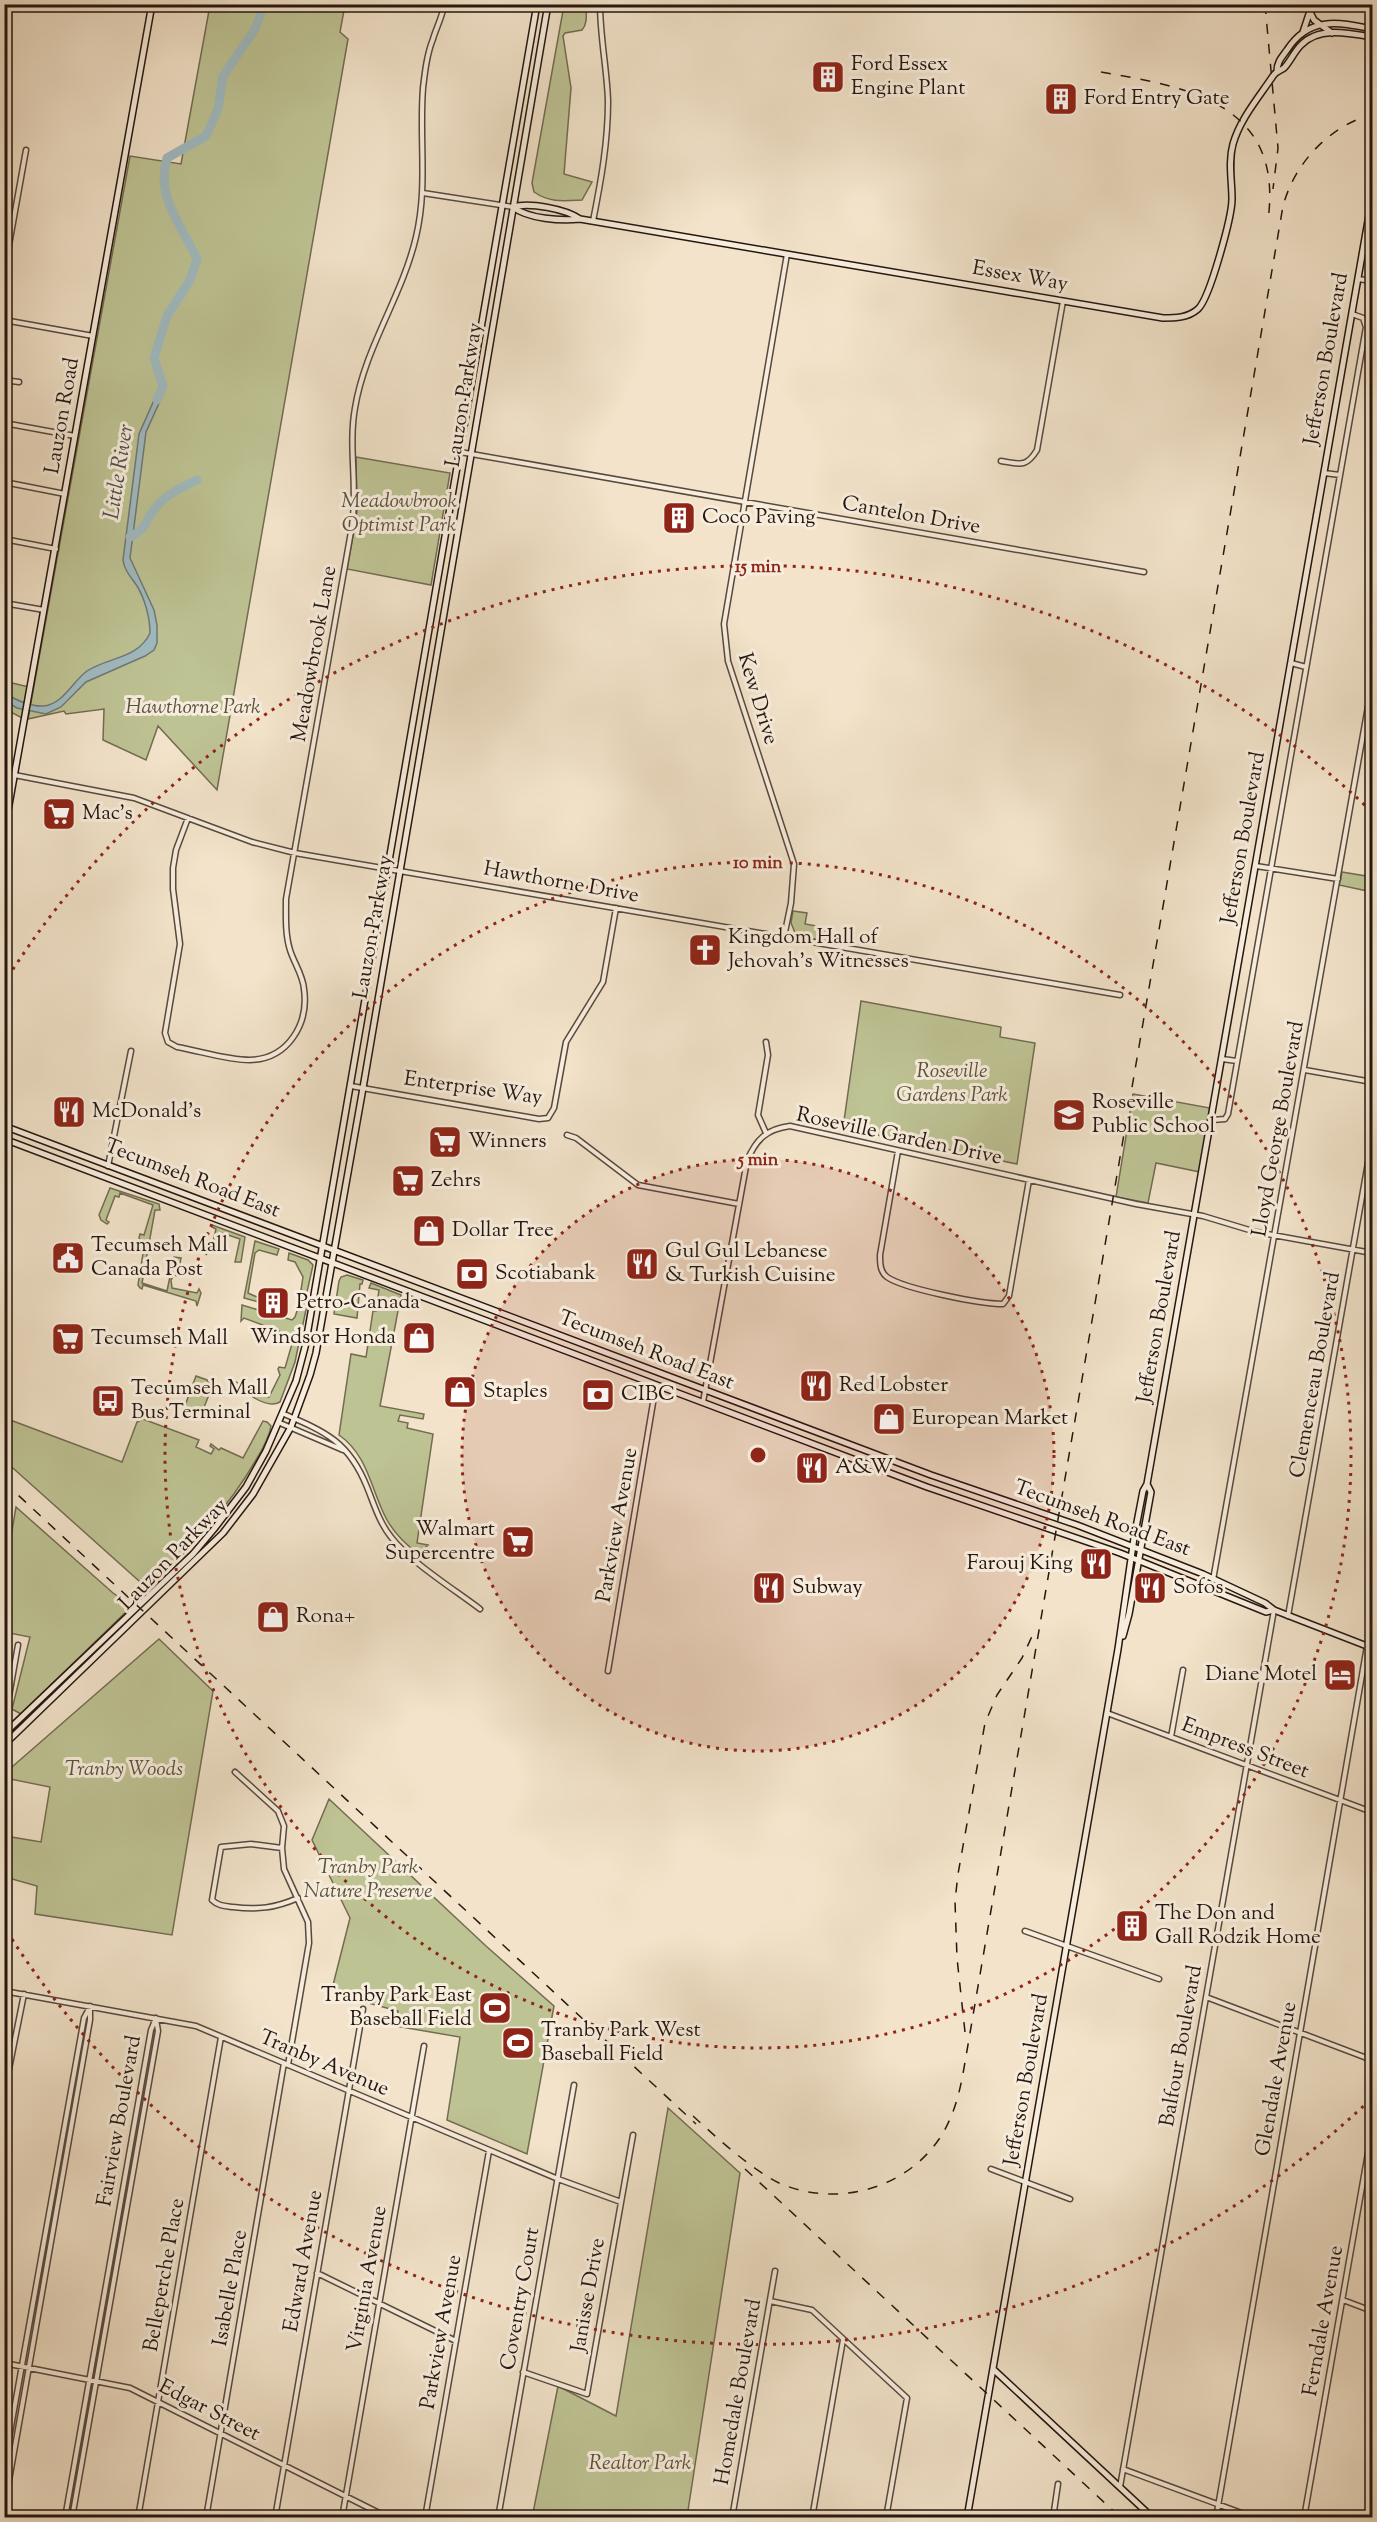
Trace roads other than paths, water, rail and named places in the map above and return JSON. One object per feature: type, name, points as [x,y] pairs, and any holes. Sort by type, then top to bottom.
[{"type":"main road","name":"Lauzon Road","points":[[4,833],[152,4]]},
{"type":"main road","name":"Lauzon Parkway","points":[[4,1734],[193,1554],[214,1529],[246,1487],[280,1423],[300,1373],[537,4]]},
{"type":"main road","name":"Lauzon Parkway","points":[[4,1745],[223,1533],[253,1494],[291,1427],[313,1364],[333,1263],[548,4]]},
{"type":"main road","points":[[1306,4],[1309,14],[1319,25],[1332,33]]},
{"type":"main road","points":[[1300,35],[1305,29],[1309,14]]},
{"type":"main road","name":"Essex Way","points":[[1277,71],[1277,64],[1289,46],[1300,35],[1319,25],[1337,22],[1372,27]]},
{"type":"main road","name":"Essex Way","points":[[513,207],[521,213],[593,221],[1163,318],[1183,317],[1198,309],[1207,294],[1230,218],[1232,201],[1230,156],[1236,133],[1277,71],[1284,68],[1295,52],[1310,37],[1332,33],[1371,37]]},
{"type":"main road","name":"Jefferson Boulevard","points":[[967,2517],[1119,1649],[1131,1557],[1143,1491],[1147,1484],[1212,1120],[1372,198]]},
{"type":"main road","name":"Tecumseh Road East","points":[[4,1126],[706,1392],[931,1475],[1077,1525],[1214,1580],[1288,1616],[1370,1647]]},
{"type":"main road","name":"Tecumseh Road East","points":[[4,1139],[927,1487],[1131,1557],[1266,1612],[1274,1610]]},
{"type":"main road","name":"Jefferson Boulevard","points":[[1119,1649],[1129,1614],[1142,1550],[1151,1492],[1147,1484]]},
{"type":"main road","points":[[993,2369],[1153,2517]]},
{"type":"street","name":"Meadowbrook Lane","points":[[188,818],[176,850],[173,867],[172,889],[180,944],[165,1033],[168,1042],[177,1047],[248,1060],[265,1059],[280,1051],[295,1037],[302,1024],[305,1005],[304,988],[290,949],[286,899],[354,511],[356,491],[351,453],[354,410],[366,361],[411,256],[423,193],[423,89],[431,43],[444,4]]},
{"type":"street","points":[[593,221],[603,164],[608,112],[607,78],[600,32],[600,4]]},
{"type":"street","points":[[4,273],[26,150]]},
{"type":"street","name":"Essex Way","points":[[423,193],[513,207]]},
{"type":"street","name":"Kew Drive","points":[[784,937],[791,903],[794,864],[728,661],[724,624],[787,254]]},
{"type":"street","points":[[1358,279],[1372,281]]},
{"type":"street","points":[[1001,461],[1022,464],[1031,460],[1037,450],[1062,301]]},
{"type":"street","points":[[1212,1120],[1225,1119],[1228,1114],[1366,327],[1363,318],[1352,314]]},
{"type":"street","points":[[4,320],[94,336]]},
{"type":"street","points":[[4,380],[19,382]]},
{"type":"street","points":[[4,423],[76,436]]},
{"type":"street","name":"Cantelon Drive","points":[[460,452],[1144,572]]},
{"type":"street","points":[[1324,473],[1340,475]]},
{"type":"street","points":[[4,482],[65,494]]},
{"type":"street","points":[[4,539],[56,549]]},
{"type":"street","points":[[4,603],[45,610]]},
{"type":"street","points":[[1291,663],[1306,667]]},
{"type":"street","name":"Lloyd George Boulevard","points":[[1214,1580],[1372,684]]},
{"type":"street","name":"Hawthorne Drive","points":[[4,773],[134,798],[252,842],[295,853],[1120,995]]},
{"type":"street","points":[[1256,866],[1338,879]]},
{"type":"street","name":"Enterprise Way","points":[[351,1086],[539,1119],[548,1118],[554,1108],[566,1042],[603,982],[616,908]]},
{"type":"street","points":[[766,1042],[768,1055],[758,1115],[766,1133]]},
{"type":"street","points":[[108,1166],[131,1051]]},
{"type":"street","points":[[1222,1059],[1237,1061]]},
{"type":"street","points":[[1305,1070],[1372,1082]]},
{"type":"street","name":"Roseville Garden Drive","points":[[703,1402],[747,1161],[754,1145],[766,1133],[790,1126],[1195,1215],[1233,1227],[1372,1252]]},
{"type":"street","points":[[567,1135],[576,1138],[638,1185],[739,1203]]},
{"type":"street","name":"Clemenceau Boulevard","points":[[1288,1616],[1372,1140]]},
{"type":"street","points":[[898,1150],[880,1267],[887,1277],[925,1291],[1003,1304],[1009,1296],[1029,1180]]},
{"type":"street","name":"Parkview Avenue","points":[[608,1671],[656,1384]]},
{"type":"street","points":[[284,1414],[330,1435],[340,1443],[363,1477],[381,1521],[391,1537],[404,1551],[480,1609]]},
{"type":"street","points":[[280,1423],[344,1450]]},
{"type":"street","name":"Balfour Boulevard","points":[[1120,2487],[1274,1610]]},
{"type":"street","points":[[4,1709],[18,1646]]},
{"type":"street","name":"Glendale Avenue","points":[[1216,2517],[1370,1647]]},
{"type":"street","points":[[1171,1737],[1183,1670]]},
{"type":"street","points":[[4,1684],[11,1685]]},
{"type":"street","name":"Empress Street","points":[[1107,1713],[1372,1812]]},
{"type":"street","name":"Isabelle Place","points":[[206,2517],[309,1943],[308,1922],[284,1869],[282,1848],[284,1826],[278,1810],[235,1772]]},
{"type":"street","points":[[282,1848],[251,1844],[221,1847],[212,1900],[216,1905],[256,1910],[279,1906],[298,1898]]},
{"type":"street","points":[[1025,1931],[1159,1979]]},
{"type":"street","name":"Tranby Avenue","points":[[4,1990],[196,2026],[558,2180],[621,2202]]},
{"type":"street","points":[[4,2094],[24,1994]]},
{"type":"street","points":[[1206,1997],[1372,2060]]},
{"type":"street","points":[[4,2466],[84,2018],[90,2006]]},
{"type":"street","points":[[4,2509],[90,2020],[90,2006]]},
{"type":"street","name":"Edward Avenue","points":[[275,2517],[363,2009]]},
{"type":"street","name":"Fairview Boulevard","points":[[65,2517],[151,2030],[156,2018]]},
{"type":"street","name":"Fairview Boulevard","points":[[72,2517],[158,2031],[156,2018]]},
{"type":"street","name":"Belleperche Place","points":[[138,2517],[222,2037]]},
{"type":"street","name":"Virginia Avenue","points":[[342,2517],[424,2046]]},
{"type":"street","name":"Coventry Court","points":[[498,2517],[574,2085]]},
{"type":"street","points":[[64,2126],[71,2127]]},
{"type":"street","name":"Ferndale Avenue","points":[[1304,2517],[1372,2130]]},
{"type":"street","name":"Janisse Drive","points":[[524,2372],[587,2394],[633,2135]]},
{"type":"street","points":[[130,2149],[136,2150]]},
{"type":"street","name":"Parkview Avenue","points":[[425,2517],[489,2151]]},
{"type":"street","points":[[991,2169],[1070,2199]]},
{"type":"street","points":[[44,2243],[51,2244]]},
{"type":"street","points":[[111,2256],[118,2257]]},
{"type":"street","name":"Homedale Boulevard","points":[[732,2517],[774,2271]]},
{"type":"street","points":[[317,2273],[456,2341]]},
{"type":"street","points":[[1343,2300],[1372,2311]]},
{"type":"street","points":[[770,2301],[812,2310],[907,2398],[886,2517]]},
{"type":"street","points":[[812,2517],[843,2340]]},
{"type":"street","name":"Edgar Street","points":[[4,2363],[130,2388],[389,2517]]},
{"type":"street","points":[[1124,2469],[1255,2517]]},
{"type":"street","points":[[71,2483],[78,2485]]},
{"type":"street","points":[[1053,2517],[1058,2484]]},
{"type":"water","points":[[159,389],[165,390],[146,432],[130,558],[154,610],[157,643],[154,650],[86,682],[61,707],[46,714],[17,708],[5,701],[4,693],[28,704],[44,706],[51,704],[62,697],[87,671],[130,653],[145,642],[150,633],[145,603],[126,570],[123,560],[139,434]]},
{"type":"waterway","name":"Little River","points":[[157,400],[163,386],[154,358],[167,316],[190,280],[197,259],[167,198],[164,172],[167,158],[206,136],[218,109],[223,76],[255,29],[264,4]]},
{"type":"waterway","name":"Little River","points":[[130,537],[144,526],[161,502],[197,480]]},
{"type":"railway","points":[[1265,4],[1278,148],[1273,189]]},
{"type":"railway","points":[[1101,72],[1166,85],[1197,95],[1224,108],[1245,126],[1261,150],[1269,181],[1268,220]]},
{"type":"railway","points":[[693,2116],[734,2153],[768,2177],[802,2191],[825,2194],[848,2193],[871,2188],[892,2180],[912,2168],[929,2152],[943,2133],[954,2109],[964,2068],[1283,206],[1296,175],[1316,148],[1342,128],[1372,114]]},
{"type":"railway","points":[[4,1482],[696,2124]]},
{"type":"railway","points":[[965,2032],[957,1958],[955,1901],[958,1874],[985,1723],[997,1695],[1022,1658],[1033,1634]]},
{"type":"railway","points":[[745,2169],[1121,2518]]},
{"type":"place","name":"Ford Essex Engine Plant","points":[[828,77]]},
{"type":"place","name":"Ford Entry Gate","points":[[1061,99]]},
{"type":"place","name":"Coco Paving","points":[[679,518]]},
{"type":"place","name":"Mac's","points":[[59,814]]},
{"type":"place","name":"Kingdom Hall of Jehovah's Witnesses","points":[[705,950]]},
{"type":"place","name":"McDonald's","points":[[69,1112]]},
{"type":"place","name":"Roseville Public School","points":[[1069,1115]]},
{"type":"place","name":"Winners","points":[[445,1142]]},
{"type":"place","name":"Zehrs","points":[[408,1181]]},
{"type":"place","name":"Dollar Tree","points":[[429,1231]]},
{"type":"place","name":"Tecumseh Mall Canada Post","points":[[68,1258]]},
{"type":"place","name":"Gul Gul Lebanese & Turkish Cuisine","points":[[642,1264]]},
{"type":"place","name":"Scotiabank","points":[[472,1274]]},
{"type":"place","name":"Petro-Canada","points":[[273,1303]]},
{"type":"place","name":"Windsor Honda","points":[[419,1338]]},
{"type":"place","name":"Tecumseh Mall","points":[[68,1339]]},
{"type":"place","name":"Red Lobster","points":[[816,1386]]},
{"type":"place","name":"Staples","points":[[460,1392]]},
{"type":"place","name":"CIBC","points":[[598,1395]]},
{"type":"place","name":"Tecumseh Mall Bus Terminal","points":[[108,1401]]},
{"type":"place","name":"European Market","points":[[889,1419]]},
{"type":"place","name":"A&W","points":[[812,1468]]},
{"type":"place","name":"Walmart Supercentre","points":[[518,1542]]},
{"type":"place","name":"Farouj King","points":[[1096,1564]]},
{"type":"place","name":"Subway","points":[[769,1588]]},
{"type":"place","name":"Sofos","points":[[1150,1588]]},
{"type":"place","name":"Rona+","points":[[273,1617]]},
{"type":"place","name":"Diane Motel","points":[[1340,1675]]},
{"type":"place","name":"The Don and Gall Rodzik Home","points":[[1132,1926]]},
{"type":"place","name":"Tranby Park East Baseball Field","points":[[495,2008]]},
{"type":"place","name":"Tranby Park West Baseball Field","points":[[518,2043]]},
{"type":"park label","name":"Meadowbrook Optimist Park","points":[[399,514]]},
{"type":"park label","name":"Hawthorne Park","points":[[193,708]]},
{"type":"park label","name":"Roseville Gardens Park","points":[[952,1084]]},
{"type":"park label","name":"Tranby Woods","points":[[124,1770]]},
{"type":"park label","name":"Tranby Park Nature Preserve","points":[[368,1880]]},
{"type":"park label","name":"Realtor Park","points":[[640,2464]]}]
